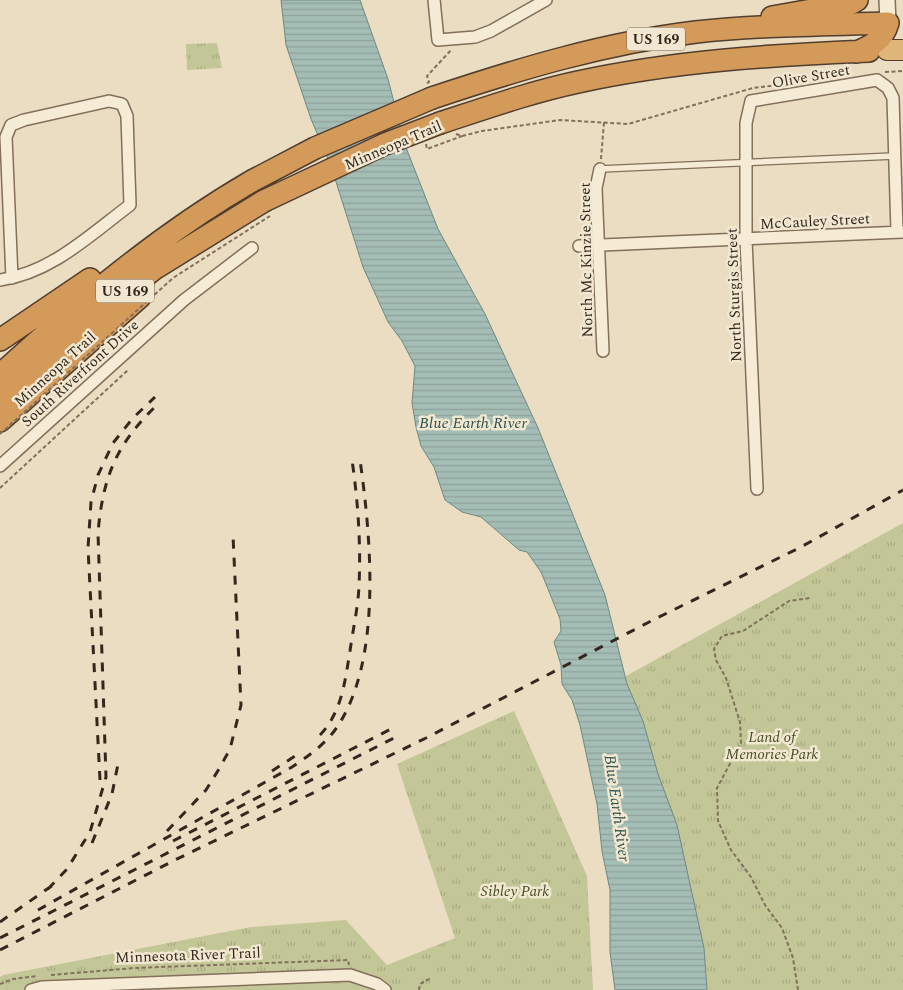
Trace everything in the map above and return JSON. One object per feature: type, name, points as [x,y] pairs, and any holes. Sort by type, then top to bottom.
[{"type":"highway","points":[[696,32],[857,0]]},
{"type":"highway","points":[[857,52],[875,44],[896,22]]},
{"type":"highway","name":"US 169","points":[[0,375],[102,285],[193,217],[252,181],[427,91],[571,55],[696,32],[896,22]]},
{"type":"highway","name":"US 169","points":[[0,399],[106,306],[154,269],[234,218],[270,207],[385,144],[442,131],[517,98],[624,73],[734,59],[895,50]]},
{"type":"highway","points":[[0,340],[125,255],[193,217]]},
{"type":"highway","points":[[0,421],[117,316],[234,218]]},
{"type":"street","points":[[434,0],[438,40],[475,37],[491,31],[546,0]]},
{"type":"street","points":[[887,0],[896,22]]},
{"type":"street","points":[[878,76],[888,88],[893,98],[894,156],[900,232]]},
{"type":"street","name":"Olive Street","points":[[751,102],[878,76]]},
{"type":"street","points":[[0,280],[12,278],[50,264],[130,205],[127,116],[122,104],[109,101],[24,120],[11,125],[6,137],[12,278]]},
{"type":"street","name":"North Sturgis Street","points":[[751,102],[746,123],[746,240],[757,489]]},
{"type":"street","name":"North Mc Kinzie Street","points":[[600,169],[596,188],[603,351]]},
{"type":"street","name":"McCauley Street","points":[[579,246],[900,232]]},
{"type":"street","name":"South Riverfront Drive","points":[[0,466],[184,300],[252,248]]},
{"type":"street","points":[[31,990],[42,987],[115,988],[270,977],[350,975],[377,984],[385,990]]},
{"type":"lane","points":[[600,169],[894,156]]},
{"type":"path","points":[[427,91],[429,82],[427,76],[444,58]]},
{"type":"path","points":[[878,76],[903,71]]},
{"type":"path","name":"Minneopa Trail","points":[[424,143],[442,131],[462,136],[482,130],[560,120],[628,124],[753,88],[781,84]]},
{"type":"path","points":[[600,169],[604,122]]},
{"type":"path","points":[[427,149],[462,136]]},
{"type":"path","name":"Minneopa Trail","points":[[0,434],[173,278],[245,230],[270,207]]},
{"type":"path","points":[[0,488],[128,370]]},
{"type":"path","points":[[798,990],[793,958],[782,928],[765,905],[751,878],[731,850],[718,821],[717,788],[741,743],[740,722],[726,678],[716,660],[714,649],[722,636],[743,631],[789,601],[810,598]]},
{"type":"path","name":"Minnesota River Trail","points":[[49,975],[134,968],[348,960],[350,975]]},
{"type":"path","points":[[0,984],[13,979],[40,976]]},
{"type":"path","points":[[419,990],[420,984],[431,978]]},
{"type":"green space","points":[[217,43],[222,68],[187,70],[186,44]]},
{"type":"green space","name":"Land of Memories Park","points":[[903,523],[903,990],[706,990],[617,681]]},
{"type":"green space","name":"Sibley Park","points":[[514,711],[587,876],[593,990],[0,990],[0,977],[3,975],[251,927],[346,920],[387,965],[455,938],[397,764]]},
{"type":"water","name":"Blue Earth River","points":[[281,0],[360,0],[388,79],[405,145],[438,229],[485,314],[538,428],[605,595],[627,684],[643,721],[658,774],[677,825],[704,948],[707,990],[615,990],[610,952],[610,890],[602,851],[597,804],[580,725],[572,700],[562,684],[561,665],[554,642],[561,631],[560,619],[541,572],[527,552],[519,550],[481,517],[462,512],[445,500],[434,467],[421,446],[416,427],[412,403],[415,366],[402,341],[388,322],[363,267],[331,166],[311,119],[286,45]]},
{"type":"railway","points":[[100,780],[88,548],[91,502],[98,475],[113,443],[133,418],[155,397]]},
{"type":"railway","points":[[48,889],[67,869],[90,832],[106,777],[98,533],[104,494],[108,477],[123,446],[132,432],[159,403]]},
{"type":"railway","points":[[320,735],[333,716],[341,696],[358,602],[359,539],[352,460]]},
{"type":"railway","points":[[38,910],[292,767],[320,746],[335,730],[350,702],[361,671],[367,636],[370,562],[360,460]]},
{"type":"railway","points":[[0,950],[175,860],[426,738],[653,620],[801,547],[903,490]]},
{"type":"railway","points":[[167,831],[206,790],[219,769],[230,749],[241,705],[233,536]]},
{"type":"railway","points":[[173,841],[391,729]]},
{"type":"railway","points":[[0,938],[394,738]]},
{"type":"railway","points":[[272,771],[301,752]]},
{"type":"railway","points":[[92,843],[112,794],[119,759]]},
{"type":"railway","points":[[0,922],[53,885]]}]
